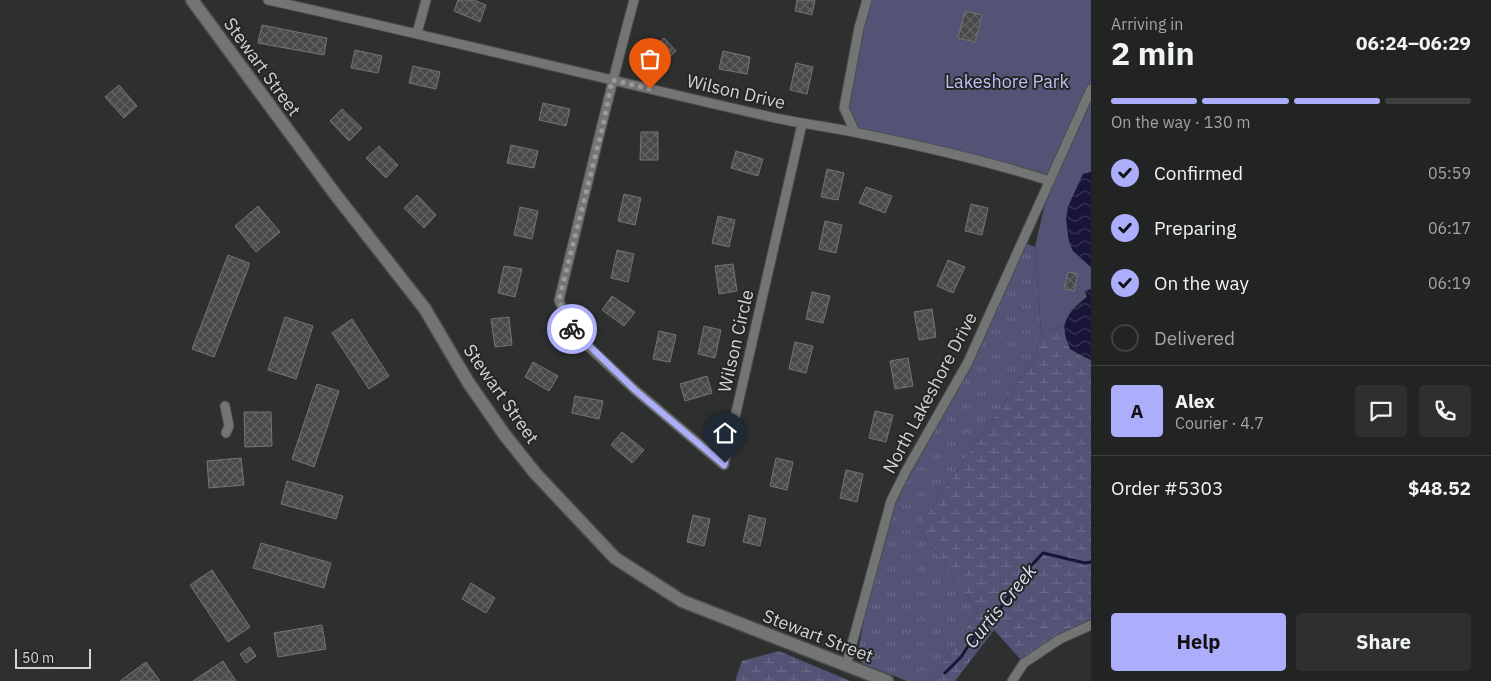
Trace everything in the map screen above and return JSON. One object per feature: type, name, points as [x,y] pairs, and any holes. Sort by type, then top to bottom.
[{"type":"street","name":"Stewart Street","points":[[192,0],[335,194],[425,310],[468,382],[504,434],[535,473],[615,558],[682,602],[887,681]]},
{"type":"street","name":"Wilson Drive","points":[[268,0],[417,33],[802,124],[855,132],[992,163],[1050,181]]},
{"type":"street","points":[[417,33],[426,0]]},
{"type":"street","points":[[612,80],[634,0]]},
{"type":"street","points":[[855,132],[844,108],[859,28],[867,0]]},
{"type":"street","name":"Wilson Circle","points":[[612,80],[603,125],[559,300],[569,327],[591,350],[724,465],[802,124]]},
{"type":"street","name":"North Lakeshore Drive","points":[[846,666],[891,500],[968,362],[1091,89]]},
{"type":"street","points":[[225,406],[229,426],[226,433]]},
{"type":"street","points":[[1012,681],[1024,663],[1060,639],[1091,625]]},
{"type":"green space","name":"Lakeshore Park","points":[[866,0],[1091,0],[1091,172],[1083,174],[1068,207],[1067,228],[1073,251],[1091,267],[1091,289],[1085,292],[1087,297],[1072,310],[1064,327],[1041,331],[1035,247],[1050,181],[855,132],[844,108]]},
{"type":"green space","points":[[1023,242],[1035,247],[1041,331],[1035,358],[918,527],[978,611],[930,681],[907,681],[863,664],[860,660],[858,652],[875,561],[891,501],[968,362]]},
{"type":"green space","points":[[1064,327],[1071,348],[1078,354],[1091,360],[1091,625],[1024,663],[994,630],[955,681],[930,681],[978,611],[918,527],[1035,358],[1041,331]]},
{"type":"green space","points":[[779,651],[850,681],[735,681],[742,661]]},
{"type":"water","points":[[1091,172],[1091,267],[1073,251],[1069,241],[1066,219],[1068,207],[1083,174]]},
{"type":"water","points":[[1091,289],[1091,360],[1070,349],[1065,332],[1065,323],[1070,313],[1087,297],[1085,291]]},
{"type":"building","points":[[458,0],[474,0],[486,5],[480,22],[454,11]]},
{"type":"building","points":[[797,0],[815,0],[812,15],[795,11]]},
{"type":"building","points":[[965,11],[982,15],[975,42],[958,38]]},
{"type":"building","points":[[262,25],[327,38],[324,55],[258,43]]},
{"type":"building","points":[[664,38],[676,51],[656,70],[644,57]]},
{"type":"building","points":[[355,50],[382,56],[378,73],[351,68]]},
{"type":"building","points":[[723,51],[750,57],[747,74],[719,69]]},
{"type":"building","points":[[796,63],[813,67],[807,94],[790,90]]},
{"type":"building","points":[[413,66],[440,72],[436,89],[409,83]]},
{"type":"building","points":[[119,85],[137,106],[124,118],[105,97]]},
{"type":"building","points":[[543,103],[570,109],[566,126],[539,120]]},
{"type":"building","points":[[342,109],[362,128],[349,141],[330,121]]},
{"type":"building","points":[[641,132],[658,132],[658,160],[640,160]]},
{"type":"building","points":[[511,145],[538,151],[534,168],[507,163]]},
{"type":"building","points":[[379,146],[398,165],[386,178],[366,158]]},
{"type":"building","points":[[736,151],[763,159],[758,176],[731,168]]},
{"type":"building","points":[[827,169],[844,173],[838,200],[821,197]]},
{"type":"building","points":[[866,187],[892,196],[885,213],[859,203]]},
{"type":"building","points":[[624,194],[641,198],[635,225],[618,221]]},
{"type":"building","points":[[417,195],[436,215],[424,228],[404,208]]},
{"type":"building","points":[[971,204],[988,208],[982,235],[965,231]]},
{"type":"building","points":[[258,206],[280,232],[256,252],[235,226]]},
{"type":"building","points":[[520,207],[538,211],[532,239],[514,235]]},
{"type":"building","points":[[718,216],[735,220],[729,247],[712,243]]},
{"type":"building","points":[[825,221],[842,225],[836,253],[819,249]]},
{"type":"building","points":[[617,250],[634,254],[628,282],[611,278]]},
{"type":"building","points":[[228,255],[249,263],[249,266],[214,357],[192,349]]},
{"type":"building","points":[[948,260],[965,267],[953,293],[937,286]]},
{"type":"building","points":[[733,264],[737,291],[719,294],[715,266]]},
{"type":"building","points":[[504,266],[522,269],[515,297],[498,293]]},
{"type":"building","points":[[1068,272],[1078,274],[1074,291],[1064,289]]},
{"type":"building","points":[[812,292],[830,296],[823,323],[806,319]]},
{"type":"building","points":[[612,296],[635,312],[624,326],[602,310]]},
{"type":"building","points":[[932,309],[936,337],[919,340],[914,312]]},
{"type":"building","points":[[285,317],[313,326],[296,379],[268,370]]},
{"type":"building","points":[[509,317],[512,345],[495,347],[491,319]]},
{"type":"building","points":[[352,319],[389,376],[369,389],[332,333]]},
{"type":"building","points":[[704,326],[721,330],[715,358],[698,354]]},
{"type":"building","points":[[659,331],[676,335],[670,362],[653,359]]},
{"type":"building","points":[[795,342],[813,346],[806,373],[789,369]]},
{"type":"building","points":[[908,358],[913,386],[895,389],[890,361]]},
{"type":"building","points":[[533,362],[558,376],[549,391],[525,377]]},
{"type":"building","points":[[707,376],[712,393],[685,401],[680,384]]},
{"type":"building","points":[[317,384],[339,391],[314,467],[292,459]]},
{"type":"building","points":[[575,396],[603,401],[599,419],[572,413]]},
{"type":"building","points":[[875,411],[893,415],[886,442],[869,438]]},
{"type":"building","points":[[244,412],[271,412],[272,446],[245,447]]},
{"type":"building","points":[[622,432],[644,450],[632,463],[611,445]]},
{"type":"building","points":[[241,458],[244,485],[209,488],[207,461]]},
{"type":"building","points":[[776,458],[793,462],[787,490],[770,486]]},
{"type":"building","points":[[846,470],[863,474],[857,502],[840,498]]},
{"type":"building","points":[[287,481],[343,496],[336,519],[281,504]]},
{"type":"building","points":[[693,515],[710,519],[704,546],[687,542]]},
{"type":"building","points":[[749,515],[766,519],[760,546],[743,542]]},
{"type":"building","points":[[261,543],[331,563],[324,588],[253,568]]},
{"type":"building","points":[[212,570],[250,627],[228,642],[190,585]]},
{"type":"building","points":[[471,583],[495,598],[486,613],[462,599]]},
{"type":"building","points":[[322,625],[326,649],[278,657],[274,633]]},
{"type":"building","points":[[250,647],[256,656],[246,663],[240,654]]},
{"type":"building","points":[[223,661],[236,681],[193,681]]},
{"type":"building","points":[[146,662],[160,681],[120,681]]},
{"type":"waterway","name":"Curtis Creek","points":[[945,673],[961,657],[974,637],[994,617],[1030,567],[1043,553],[1085,563],[1091,562]]},
{"type":"way so far","points":[[572,329],[569,327],[559,300],[603,125],[612,80],[650,89]]},
{"type":"route","points":[[572,329],[591,350],[635,390],[724,465],[725,463]]}]
